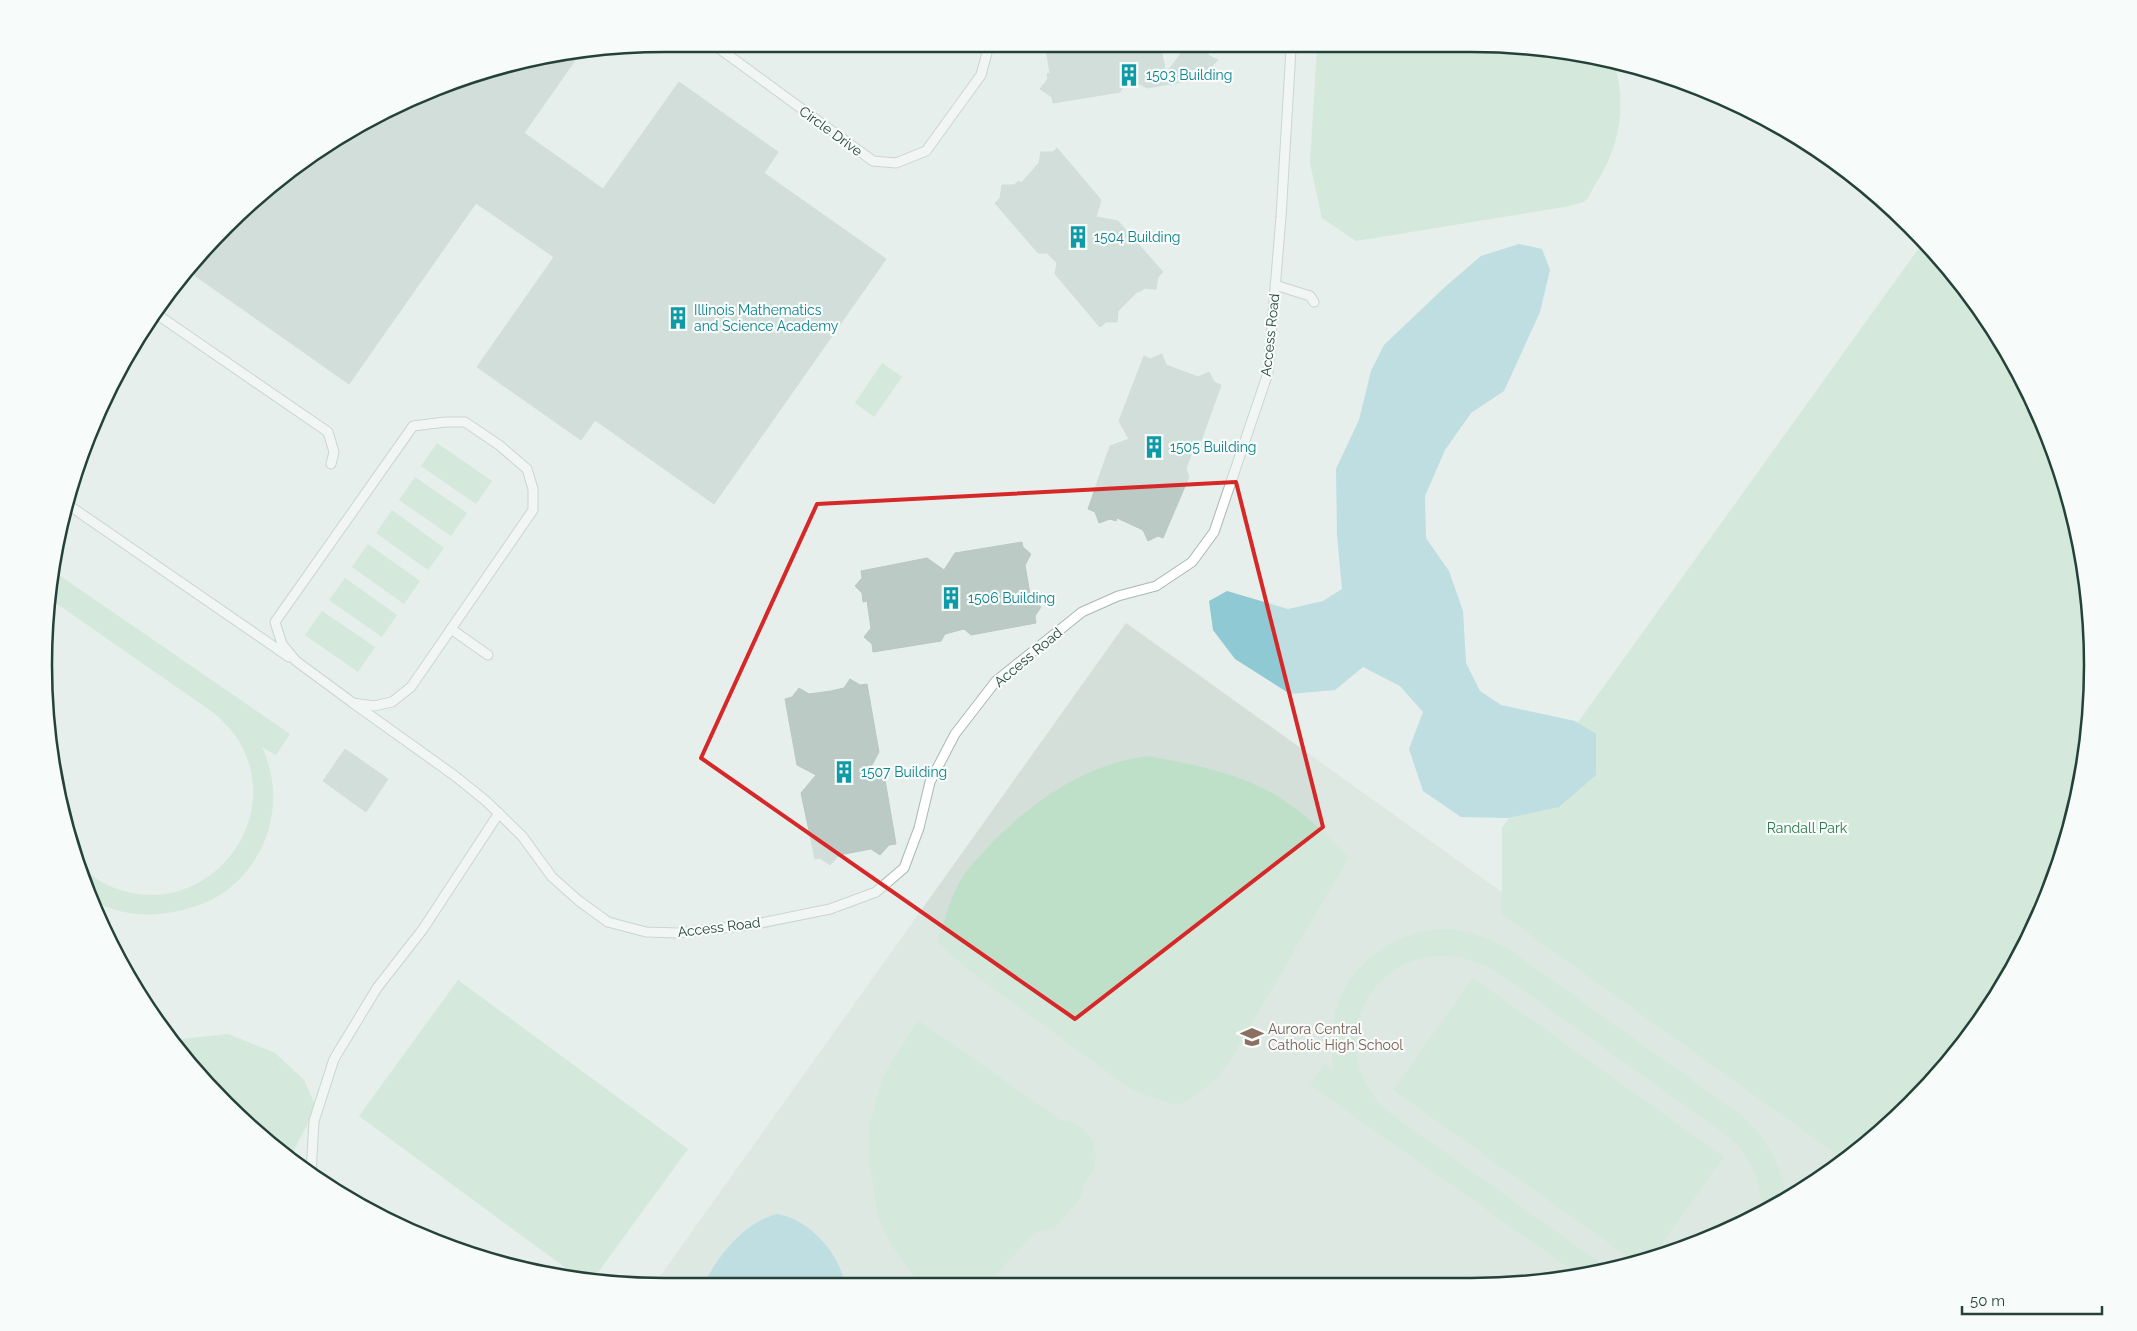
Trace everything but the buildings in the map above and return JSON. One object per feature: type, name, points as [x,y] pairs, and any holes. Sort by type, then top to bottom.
[{"type":"lane","name":"Circle Drive","points":[[724,52],[873,161],[896,163],[926,151],[981,75],[987,52]]},
{"type":"lane","name":"Access Road","points":[[296,661],[455,776],[499,813],[522,836],[552,876],[579,901],[608,922],[646,932],[678,933],[751,925],[830,909],[876,892],[904,868],[919,828],[930,782],[955,734],[996,681],[1082,612],[1118,596],[1156,586],[1192,562],[1214,532],[1268,373],[1291,52]]},
{"type":"lane","points":[[1275,285],[1310,296],[1314,302]]},
{"type":"lane","points":[[161,317],[328,432],[334,452],[331,464]]},
{"type":"lane","points":[[296,661],[282,644],[275,622],[413,426],[464,422],[499,445],[527,469],[533,489],[534,510],[411,686],[392,702],[374,706],[353,703]]},
{"type":"lane","points":[[73,509],[296,661]]},
{"type":"lane","points":[[451,629],[488,655]]},
{"type":"lane","points":[[311,1166],[314,1121],[334,1059],[377,988],[423,929],[499,813]]},
{"type":"highlighted area","points":[[1236,482],[1323,827],[1075,1019],[701,758],[817,504]]},
{"type":"shaded area","name":"Aurora Central Catholic High School","points":[[1126,623],[1502,892],[1502,915],[1839,1156],[1778,1196],[1706,1232],[1630,1258],[1552,1273],[1512,1277],[1471,1278],[659,1278]]},
{"type":"green space","points":[[1317,52],[1471,52],[1512,54],[1552,58],[1616,70],[1619,82],[1620,112],[1615,142],[1603,171],[1588,198],[1582,203],[1356,241],[1322,218],[1310,163]]},
{"type":"green space","name":"Randall Park","points":[[1919,247],[1958,292],[1981,325],[2021,394],[2038,431],[2064,507],[2073,546],[2083,625],[2083,706],[2073,785],[2064,824],[2038,900],[2021,937],[1981,1006],[1958,1039],[1905,1099],[1839,1156],[1502,915],[1502,828]]},
{"type":"green space","points":[[882,363],[902,377],[874,417],[855,403]]},
{"type":"green space","points":[[437,443],[492,481],[476,504],[421,466]]},
{"type":"green space","points":[[415,477],[467,513],[451,536],[399,500]]},
{"type":"green space","points":[[392,510],[444,548],[428,570],[376,533]]},
{"type":"green space","points":[[368,544],[420,581],[404,604],[352,567]]},
{"type":"green space","points":[[59,575],[290,734],[276,755],[262,747],[269,765],[272,784],[271,821],[257,856],[246,872],[232,886],[209,901],[183,910],[166,913],[128,913],[101,904],[89,873],[112,887],[145,895],[177,891],[205,879],[228,859],[244,833],[252,804],[251,773],[239,741],[214,713],[56,603]]},
{"type":"green space","points":[[345,578],[397,615],[382,637],[329,600]]},
{"type":"green space","points":[[322,611],[375,647],[358,672],[305,635]]},
{"type":"green space","points":[[1147,756],[1218,771],[1269,792],[1302,814],[1349,857],[1228,1064],[1213,1082],[1184,1103],[1175,1105],[1132,1090],[971,972],[937,942],[950,903],[960,881],[974,862],[1006,829],[1042,800],[1081,776],[1124,760]]},
{"type":"green space","points":[[1438,929],[1457,930],[1475,934],[1510,950],[1738,1113],[1756,1130],[1770,1150],[1781,1172],[1785,1192],[1761,1205],[1758,1182],[1750,1162],[1729,1137],[1500,974],[1462,958],[1428,957],[1398,968],[1375,989],[1360,1016],[1356,1047],[1364,1080],[1387,1111],[1602,1264],[1572,1270],[1310,1085],[1324,1064],[1334,1071],[1331,1044],[1334,1019],[1341,996],[1353,976],[1369,959],[1389,945],[1412,935]]},
{"type":"green space","points":[[1473,978],[1724,1157],[1658,1249],[1630,1258],[1393,1090]]},
{"type":"green space","points":[[458,980],[688,1149],[597,1274],[585,1273],[570,1271],[359,1116]]},
{"type":"green space","points":[[918,1020],[1061,1120],[1071,1122],[1083,1129],[1093,1141],[1096,1157],[1093,1171],[1083,1187],[1081,1197],[1055,1228],[1036,1232],[993,1278],[915,1278],[892,1246],[878,1218],[869,1157],[869,1128],[883,1076]]},
{"type":"green space","points":[[228,1034],[275,1053],[304,1080],[316,1107],[293,1153],[232,1099],[180,1040]]},
{"type":"water","points":[[1519,244],[1542,249],[1550,270],[1540,312],[1504,391],[1471,413],[1445,450],[1425,496],[1426,538],[1449,571],[1463,611],[1466,663],[1480,691],[1501,705],[1575,721],[1596,734],[1596,775],[1559,807],[1508,818],[1461,817],[1423,791],[1409,749],[1423,712],[1400,686],[1363,667],[1335,690],[1290,694],[1235,659],[1213,630],[1209,601],[1227,591],[1288,609],[1323,601],[1342,589],[1337,535],[1336,469],[1359,420],[1371,371],[1384,345],[1481,256]]},
{"type":"water","points":[[777,1214],[800,1222],[829,1249],[836,1260],[843,1278],[707,1278],[725,1250],[734,1240],[765,1218]]},
{"type":"place","name":"1503 Building","points":[[1129,75]]},
{"type":"place","name":"1504 Building","points":[[1078,237]]},
{"type":"place","name":"Illinois Mathematics and Science Academy","points":[[678,318]]},
{"type":"place","name":"1505 Building","points":[[1154,447]]},
{"type":"place","name":"1506 Building","points":[[951,598]]},
{"type":"place","name":"1507 Building","points":[[844,772]]},
{"type":"place","name":"Aurora Central Catholic High School","points":[[1252,1037]]}]
